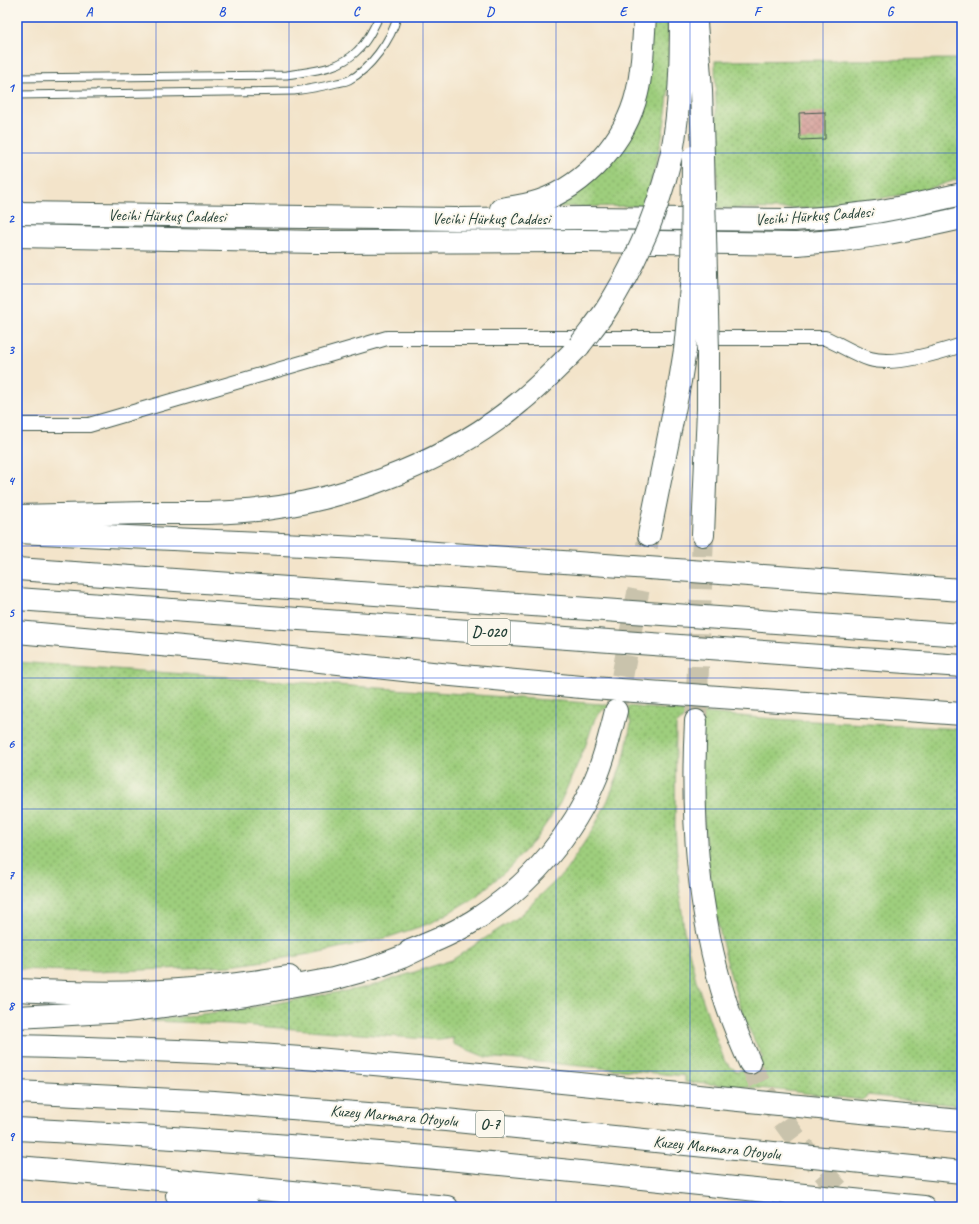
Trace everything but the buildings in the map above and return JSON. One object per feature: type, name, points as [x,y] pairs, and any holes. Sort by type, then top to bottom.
[{"type":"main road","points":[[456,219],[540,201],[570,186],[590,171],[618,136],[629,115],[637,94],[645,17]]},
{"type":"main road","points":[[17,516],[248,511],[308,502],[380,481],[422,462],[490,425],[548,378],[578,346],[606,311],[633,262],[648,231],[667,174],[678,114],[680,86],[691,19]]},
{"type":"main road","points":[[649,535],[680,381],[685,350],[692,276],[701,90],[691,19]]},
{"type":"main road","points":[[698,157],[708,351],[708,409],[703,534]]},
{"type":"main road","name":"Vecihi Hürkuş Caddesi","points":[[17,213],[456,219],[584,218],[793,220],[876,212],[962,194]]},
{"type":"main road","name":"Vecihi Hürkuş Caddesi","points":[[17,236],[318,242],[583,241],[797,244],[843,240],[883,234],[930,226],[962,218]]},
{"type":"main road","points":[[17,532],[386,550],[962,590]]},
{"type":"main road","name":"D-020","points":[[17,569],[962,635]]},
{"type":"main road","name":"D-020","points":[[17,599],[962,666]]},
{"type":"main road","points":[[17,632],[227,650],[441,674],[592,688],[962,714]]},
{"type":"main road","points":[[17,637],[41,634]]},
{"type":"main road","points":[[17,1017],[126,1011],[246,995],[333,979],[374,968],[402,957],[465,926],[500,904],[529,877],[556,846],[577,815],[596,778],[603,760],[616,711]]},
{"type":"main road","points":[[696,721],[694,762],[695,832],[702,901],[718,976],[729,1011],[750,1062]]},
{"type":"main road","points":[[17,990],[58,992],[139,992],[178,990],[262,981],[323,972],[360,964],[410,951],[429,944]]},
{"type":"main road","points":[[17,1046],[155,1050],[316,1059],[574,1083],[861,1113],[962,1121]]},
{"type":"main road","name":"Kuzey Marmara Otoyolu","points":[[17,1092],[214,1102],[446,1120],[962,1172]]},
{"type":"main road","points":[[17,1129],[189,1138],[356,1151],[924,1207]]},
{"type":"main road","points":[[17,1167],[447,1207]]},
{"type":"main road","points":[[17,1179],[152,1192],[212,1200],[248,1207]]},
{"type":"street","points":[[17,425],[89,425],[387,338],[825,338],[870,359],[889,362],[962,345]]},
{"type":"lane","points":[[17,78],[287,75],[318,70],[340,64],[356,52],[366,41],[379,17]]},
{"type":"lane","points":[[17,95],[294,91],[318,88],[349,80],[369,65],[386,45],[396,23],[397,17]]},
{"type":"green space","points":[[652,17],[668,17],[669,85],[662,137],[656,165],[644,206],[552,207],[606,165]]},
{"type":"green space","points":[[962,59],[962,178],[918,192],[819,208],[718,208],[715,61]]},
{"type":"green space","points":[[17,662],[602,704],[774,719],[962,729],[962,1106],[868,1095],[862,1100],[780,1090],[685,1082],[685,1076],[486,1057],[453,1044],[453,1038],[440,1040],[229,1024],[150,1021],[254,1007],[368,987],[452,960],[519,916],[565,872],[593,829],[608,800],[624,759],[631,723],[627,711],[604,709],[595,718],[585,747],[560,803],[535,840],[507,870],[475,897],[431,923],[386,938],[310,954],[231,966],[96,972],[17,969]],"holes":[[[685,717],[701,719],[704,826],[714,901],[724,952],[731,977],[747,1025],[763,1058],[737,1072],[725,1062],[696,980],[684,931],[679,885],[675,826],[676,725]]]},
{"type":"tunnel","points":[[616,709],[649,535]]},
{"type":"tunnel","points":[[696,721],[703,535]]},
{"type":"tunnel","points":[[750,1063],[763,1090],[785,1123],[818,1166],[854,1207]]}]
